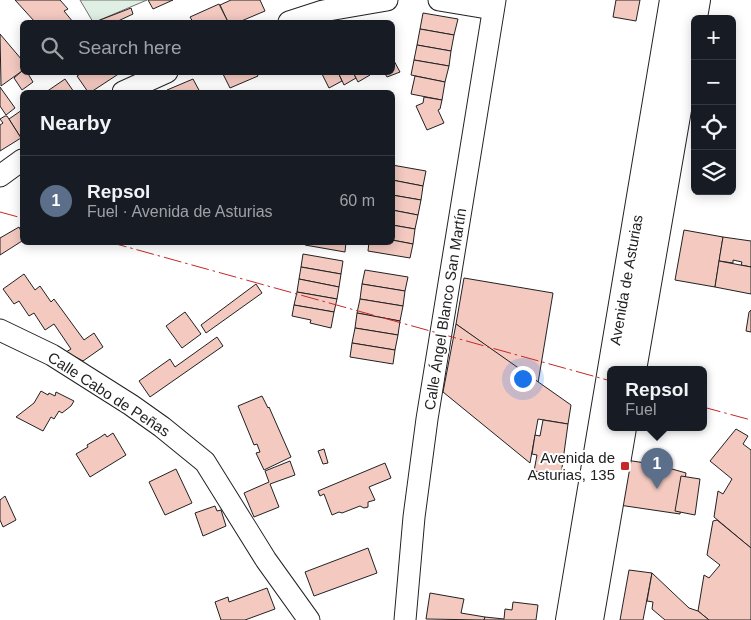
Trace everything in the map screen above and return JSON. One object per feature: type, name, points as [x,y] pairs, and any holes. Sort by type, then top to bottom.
[{"type":"main road","name":"Avenida de Asturias","points":[[612,366],[673,0]]},
{"type":"main road","name":"Avenida de Asturias","points":[[634,366],[697,0]]},
{"type":"main road","name":"Avenida de Asturias","points":[[569,620],[607,393]]},
{"type":"main road","points":[[590,620],[622,431]]},
{"type":"street","points":[[295,20],[323,11],[388,0]]},
{"type":"street","points":[[439,0],[494,4]]},
{"type":"street","name":"Calle Ángel Blanco San Martín","points":[[405,620],[414,516],[427,419],[494,4]]},
{"type":"street","points":[[127,90],[160,75]]},
{"type":"street","points":[[0,176],[20,161]]},
{"type":"street","name":"Calle Cabo de Peñas","points":[[0,330],[52,355],[131,405],[205,462],[266,560],[309,620]]},
{"type":"green space","points":[[80,0],[147,0],[100,20],[92,20]]},
{"type":"building","points":[[15,0],[60,0],[68,9],[64,11],[71,20],[33,20]]},
{"type":"building","points":[[148,0],[173,0],[153,9]]},
{"type":"building","points":[[231,0],[260,0],[265,11],[244,20],[227,20],[220,5]]},
{"type":"building","points":[[616,0],[640,0],[636,21],[613,17]]},
{"type":"building","points":[[219,4],[227,20],[192,20],[190,17]]},
{"type":"building","points":[[131,8],[133,14],[120,20],[100,20]]},
{"type":"building","points":[[423,13],[458,19],[454,35],[420,29]]},
{"type":"building","points":[[420,29],[454,35],[451,51],[417,45]]},
{"type":"building","points":[[0,34],[20,58],[20,72],[1,86]]},
{"type":"building","points":[[417,45],[451,51],[449,66],[414,60]]},
{"type":"building","points":[[414,60],[449,66],[445,82],[411,75]]},
{"type":"building","points":[[395,63],[400,72],[395,74]]},
{"type":"building","points":[[20,73],[20,75],[29,75],[33,82],[22,90],[14,78]]},
{"type":"building","points":[[117,75],[94,90],[87,90],[77,76]]},
{"type":"building","points":[[224,75],[258,76],[230,88]]},
{"type":"building","points":[[322,75],[339,75],[342,81],[329,88]]},
{"type":"building","points":[[339,75],[354,75],[356,78],[344,85]]},
{"type":"building","points":[[354,75],[370,75],[358,82]]},
{"type":"building","points":[[415,76],[445,82],[442,100],[411,94]]},
{"type":"building","points":[[65,79],[73,90],[49,90]]},
{"type":"building","points":[[193,79],[199,90],[167,90]]},
{"type":"building","points":[[0,87],[15,108],[6,115],[0,106]]},
{"type":"building","points":[[424,97],[442,100],[438,110],[444,123],[427,130],[416,106],[423,103]]},
{"type":"building","points":[[20,111],[20,136],[9,119]]},
{"type":"building","points":[[7,116],[20,139],[0,151],[0,125],[3,123],[0,119]]},
{"type":"building","points":[[395,166],[426,171],[423,186],[395,181]]},
{"type":"building","points":[[395,181],[423,186],[421,200],[395,196]]},
{"type":"building","points":[[395,196],[421,200],[418,215],[395,211]]},
{"type":"building","points":[[395,211],[418,215],[415,229],[395,226]]},
{"type":"building","points":[[395,226],[415,229],[413,244],[395,241]]},
{"type":"building","points":[[19,227],[20,242],[0,255],[0,238]]},
{"type":"building","points":[[684,230],[723,237],[715,287],[675,280]]},
{"type":"building","points":[[723,237],[751,241],[751,267],[741,265],[742,262],[733,260],[733,263],[719,261]]},
{"type":"building","points":[[395,241],[413,244],[410,258],[368,251],[369,245],[395,245]]},
{"type":"building","points":[[305,245],[346,245],[345,252]]},
{"type":"building","points":[[303,254],[343,261],[341,274],[301,267]]},
{"type":"building","points":[[719,261],[751,267],[751,294],[715,287]]},
{"type":"building","points":[[301,267],[341,274],[339,287],[299,279]]},
{"type":"building","points":[[365,270],[408,277],[405,291],[362,284]]},
{"type":"building","points":[[24,274],[35,290],[40,286],[51,302],[54,299],[84,340],[94,333],[103,347],[83,361],[66,352],[71,349],[54,324],[45,330],[34,313],[29,316],[19,301],[14,304],[3,289]]},
{"type":"building","points":[[464,278],[553,293],[538,383],[456,324]]},
{"type":"building","points":[[299,279],[339,287],[337,299],[297,292]]},
{"type":"building","points":[[256,284],[262,293],[206,333],[201,325]]},
{"type":"building","points":[[362,284],[405,291],[403,306],[360,299]]},
{"type":"building","points":[[297,292],[337,299],[334,312],[294,305]]},
{"type":"building","points":[[360,299],[403,306],[400,321],[357,313]]},
{"type":"building","points":[[294,305],[334,312],[331,328],[310,323],[311,320],[292,316]]},
{"type":"building","points":[[751,310],[751,332],[746,331]]},
{"type":"building","points":[[185,312],[201,334],[182,348],[166,326]]},
{"type":"building","points":[[357,313],[400,321],[398,335],[355,328]]},
{"type":"building","points":[[456,324],[571,405],[568,424],[538,419],[530,463],[443,392]]},
{"type":"building","points":[[355,328],[398,335],[395,350],[352,343]]},
{"type":"building","points":[[217,337],[223,346],[150,397],[139,381],[170,359],[175,367]]},
{"type":"building","points":[[352,343],[395,350],[393,364],[350,357]]},
{"type":"building","points":[[41,391],[55,396],[56,392],[74,401],[62,413],[59,411],[54,419],[51,417],[43,431],[16,417],[34,403]]},
{"type":"building","points":[[262,396],[269,407],[291,457],[264,470],[256,453],[260,452],[257,444],[254,445],[238,406]]},
{"type":"building","points":[[543,420],[568,424],[561,475],[534,471],[537,455],[532,454],[535,435],[540,436]]},
{"type":"building","points":[[736,429],[748,436],[743,444],[751,450],[751,548],[714,517],[718,491],[723,494],[732,479],[710,461]]},
{"type":"building","points":[[113,433],[126,455],[90,477],[76,454],[105,434],[107,437]]},
{"type":"building","points":[[324,449],[328,463],[323,464],[318,451]]},
{"type":"building","points":[[626,460],[658,465],[686,473],[680,514],[619,505]]},
{"type":"building","points":[[290,461],[295,475],[270,484],[279,507],[254,517],[244,493],[269,482],[265,471]]},
{"type":"building","points":[[385,463],[391,478],[369,487],[375,500],[368,502],[368,507],[360,506],[332,515],[324,494],[320,496],[318,491]]},
{"type":"building","points":[[176,469],[192,503],[165,515],[149,482]]},
{"type":"building","points":[[681,476],[700,479],[695,515],[675,511]]},
{"type":"building","points":[[5,496],[16,520],[3,527],[0,520],[0,500]]},
{"type":"building","points":[[215,506],[217,511],[221,510],[226,526],[203,536],[195,513]]},
{"type":"building","points":[[717,520],[751,548],[751,620],[709,620],[698,611],[704,575],[709,578],[720,565],[707,555],[713,521]]},
{"type":"building","points":[[368,548],[377,573],[314,596],[305,572]]},
{"type":"building","points":[[629,570],[652,573],[643,620],[620,620]]},
{"type":"building","points":[[652,573],[689,608],[698,611],[709,620],[665,620],[652,609],[653,602],[647,601]]},
{"type":"building","points":[[267,588],[275,609],[245,620],[221,620],[215,602],[228,597],[229,602]]},
{"type":"building","points":[[430,593],[464,599],[461,613],[485,617],[484,620],[426,619]]},
{"type":"building","points":[[513,602],[538,605],[536,620],[484,620],[485,617],[504,619],[505,609],[512,610]]},
{"type":"power","points":[[0,212],[20,217]]},
{"type":"power","points":[[120,245],[607,380]]},
{"type":"power","points":[[707,408],[751,420]]},
{"type":"place","name":"Avenida de Asturias, 135","points":[[625,466]]},
{"type":"place","name":"Repsol","points":[[657,489]]}]
